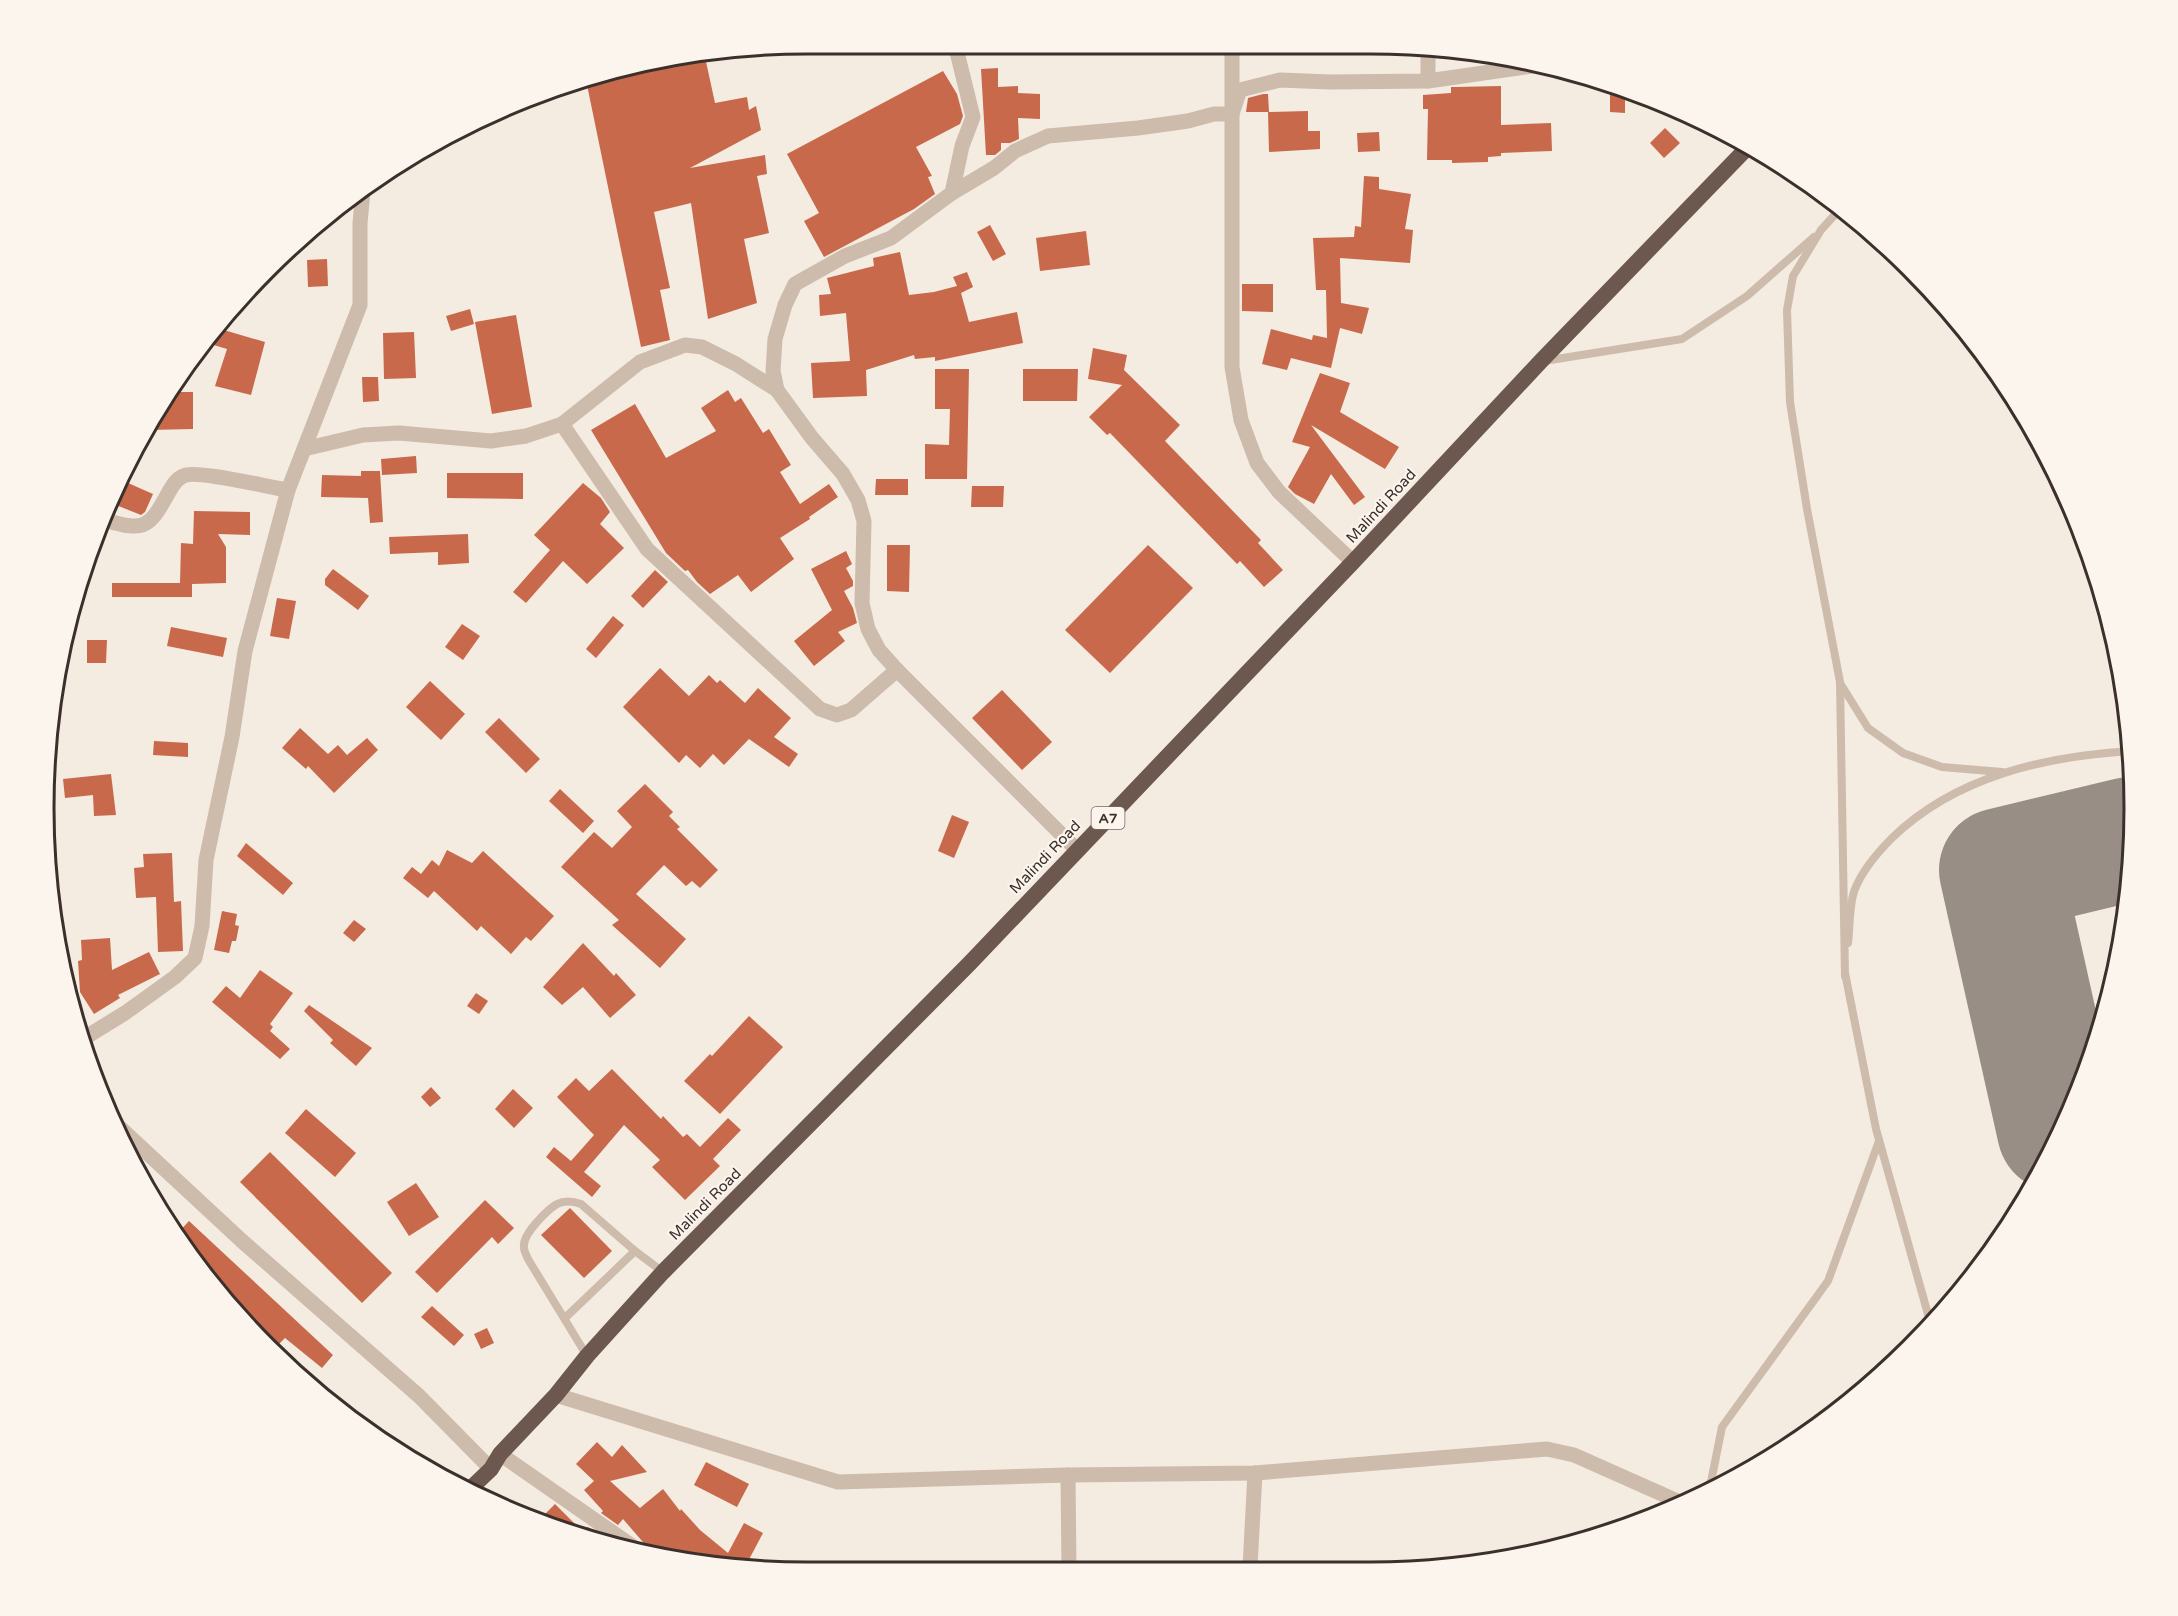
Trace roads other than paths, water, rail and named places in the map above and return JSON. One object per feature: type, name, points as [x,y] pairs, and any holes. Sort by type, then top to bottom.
[{"type":"highway","name":"Malindi Road","points":[[475,1484],[491,1469],[500,1454],[556,1395],[586,1356],[663,1272],[904,1032],[1353,562],[1541,361],[1743,153]]},
{"type":"street","points":[[952,193],[962,146],[974,117],[958,54]]},
{"type":"street","points":[[1232,54],[1232,366],[1241,420],[1257,463],[1279,492],[1353,562]]},
{"type":"street","points":[[1428,57],[1428,81]]},
{"type":"street","points":[[1232,114],[1240,90],[1280,80],[1428,81],[1517,68]]},
{"type":"street","points":[[777,390],[773,371],[775,339],[785,305],[795,284],[845,256],[891,238],[952,193],[994,168],[1015,152],[1048,136],[1138,128],[1188,121],[1214,114],[1232,114]]},
{"type":"street","points":[[89,1035],[125,1013],[174,977],[195,958],[202,926],[206,860],[232,737],[245,651],[288,490],[360,305],[362,200]]},
{"type":"street","points":[[304,448],[363,435],[399,433],[491,441],[526,436],[562,423],[640,362],[685,345],[702,347],[736,364],[777,390],[812,438],[843,474],[858,500],[864,521],[862,603],[868,629],[879,650],[1077,850]]},
{"type":"street","points":[[562,423],[647,549],[820,709],[837,715],[851,710],[897,670]]},
{"type":"street","points":[[110,522],[125,526],[140,526],[154,518],[174,482],[187,475],[208,476],[288,490]]},
{"type":"street","points":[[130,1137],[242,1241],[419,1396],[491,1469]]},
{"type":"street","points":[[556,1395],[838,1482],[1068,1475],[1255,1473],[1547,1449],[1574,1455],[1672,1499]]},
{"type":"street","points":[[500,1454],[620,1538]]},
{"type":"street","points":[[1250,1562],[1255,1473]]},
{"type":"street","points":[[1068,1475],[1069,1562]]},
{"type":"lane","points":[[1541,361],[1682,339],[1747,296],[1821,230],[1835,215]]},
{"type":"lane","points":[[1821,230],[1793,276],[1787,310],[1790,402],[1807,509],[1840,682],[1845,976],[1880,1141],[1928,1314]]},
{"type":"lane","points":[[1840,682],[1868,728],[1904,753],[1942,767],[2007,772]]},
{"type":"lane","points":[[1845,976],[1854,891],[1872,858],[1914,817],[1969,786],[2007,772],[2085,754],[2121,752]]},
{"type":"lane","points":[[1711,1480],[1722,1427],[1828,1281],[1880,1141]]},
{"type":"lane","points":[[586,1356],[523,1247],[525,1236],[542,1216],[558,1203],[571,1201],[581,1204],[663,1272]]},
{"type":"lane","points":[[565,1318],[635,1251]]}]
